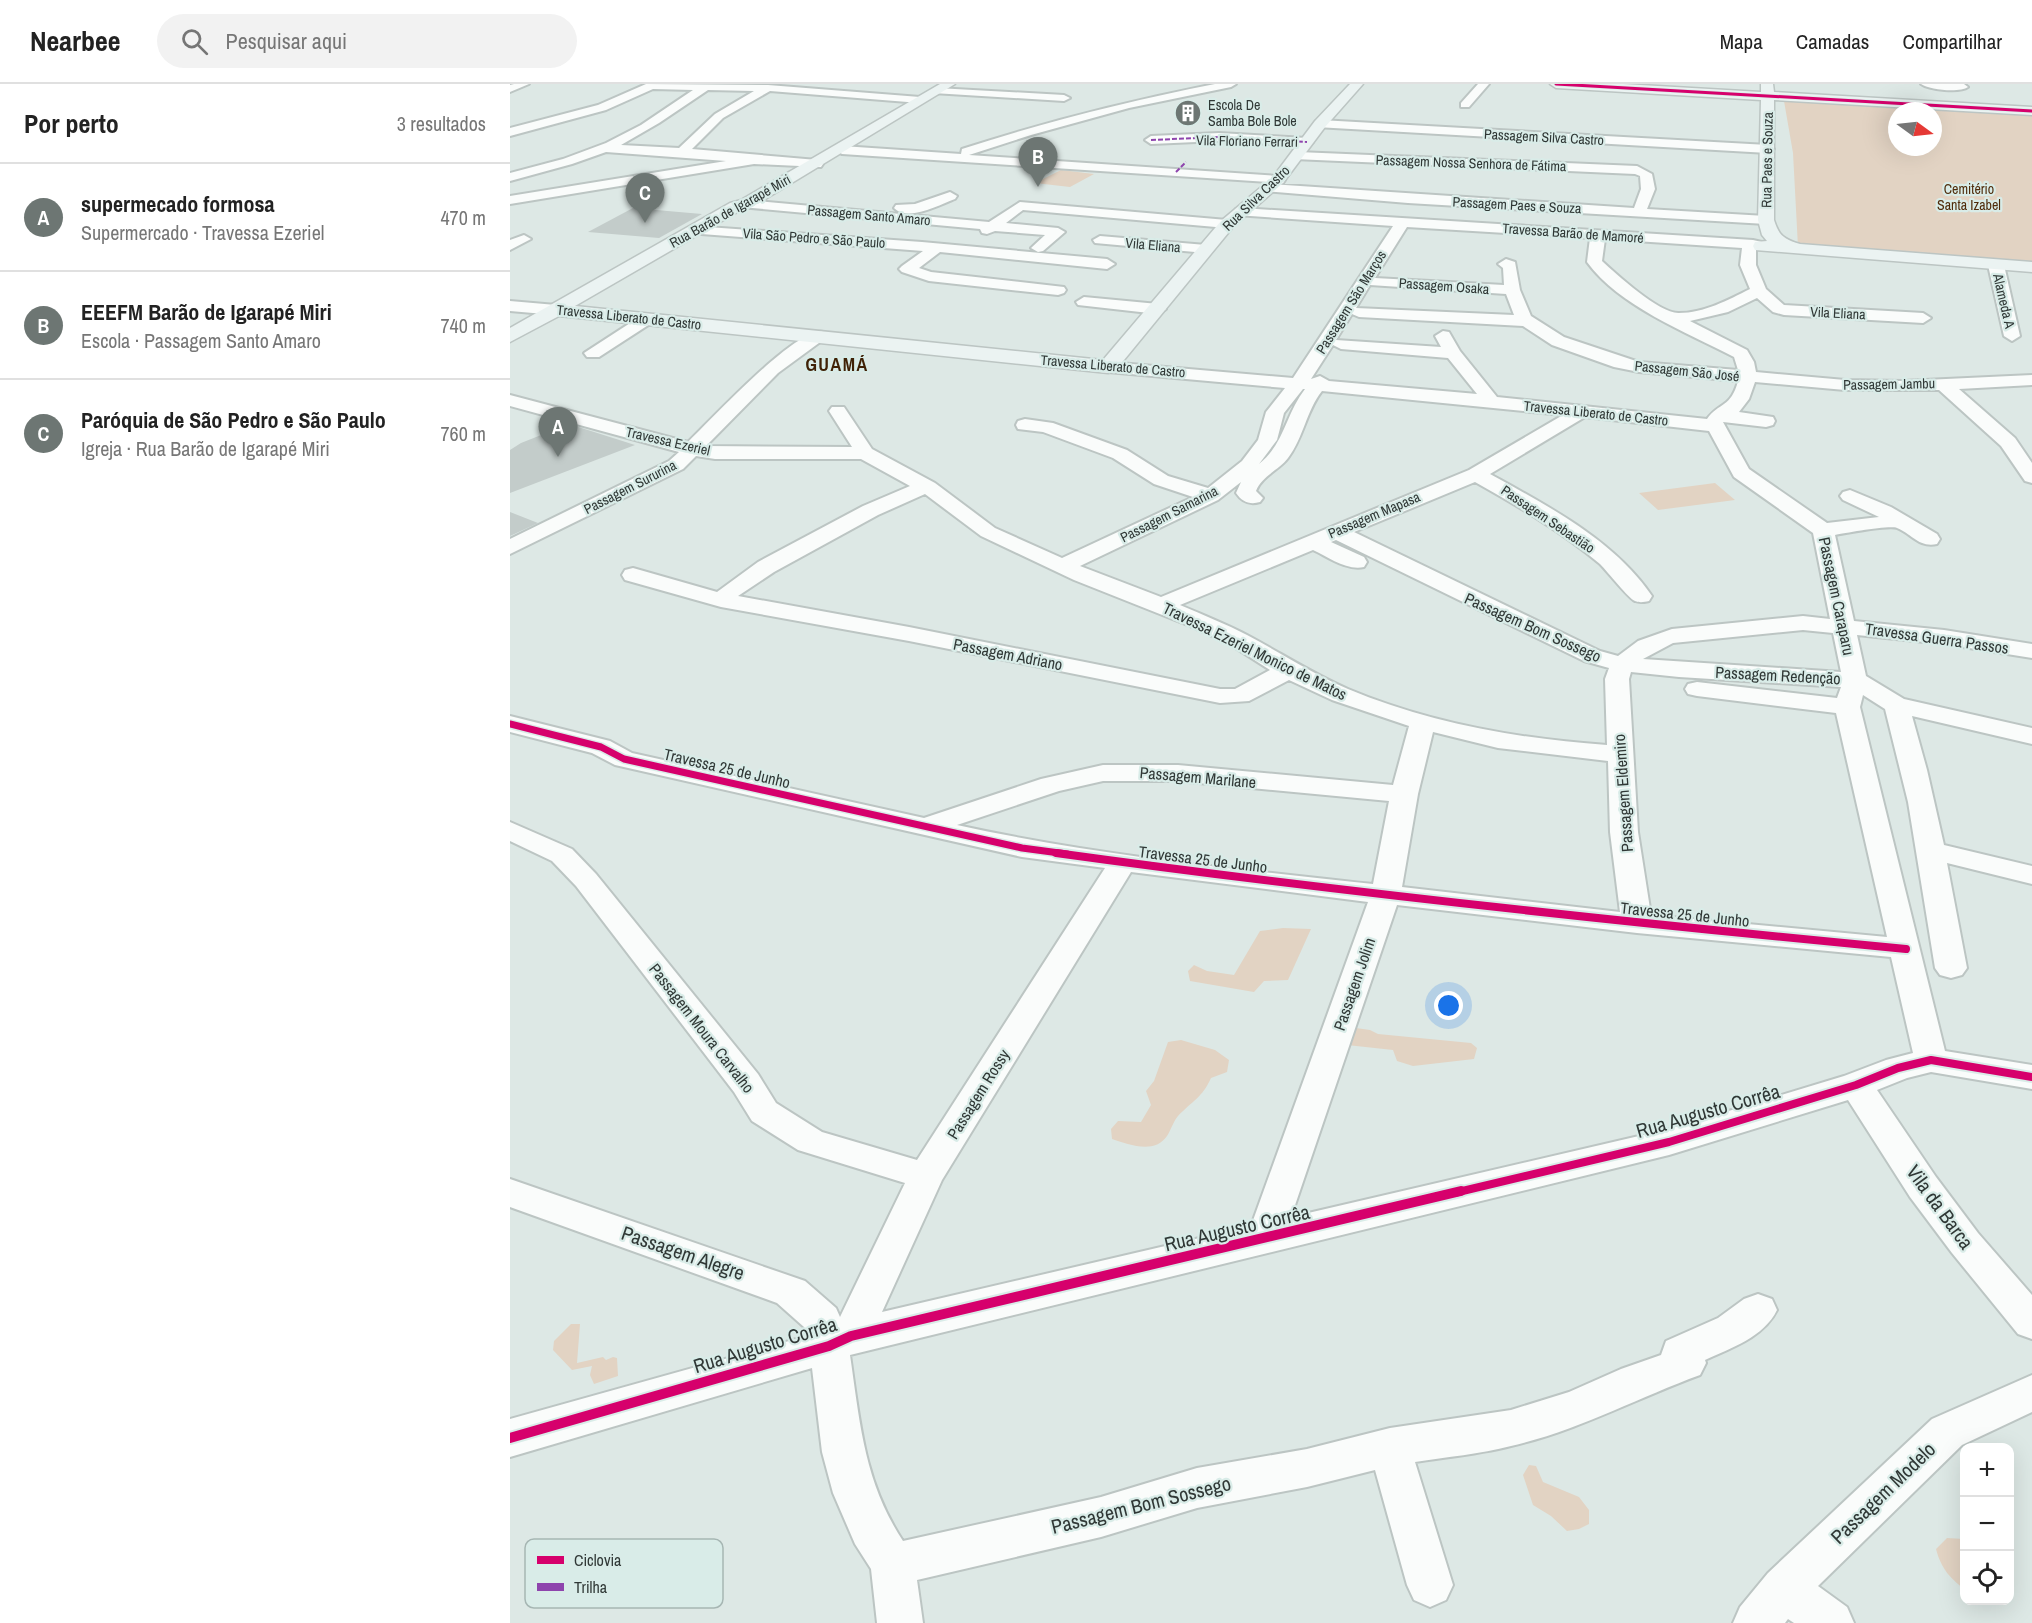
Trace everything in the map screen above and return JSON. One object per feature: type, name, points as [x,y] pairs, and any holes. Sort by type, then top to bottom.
[{"type":"street","points":[[510,89],[524,84]]},
{"type":"street","points":[[956,156],[1009,137],[1083,116],[1231,84]]},
{"type":"street","name":"Rua Silva Castro","points":[[1108,367],[1227,224],[1290,168],[1320,124],[1357,84]]},
{"type":"street","points":[[1465,105],[1484,84]]},
{"type":"street","points":[[1556,84],[1767,90],[2032,111]]},
{"type":"street","points":[[1926,84],[1963,85],[1969,107]]},
{"type":"street","points":[[510,132],[542,121],[615,104],[652,85],[772,86],[920,100]]},
{"type":"street","points":[[682,152],[719,116],[772,86]]},
{"type":"street","points":[[940,86],[1064,98]]},
{"type":"street","name":"Rua Barão de Igarapé Miri","points":[[510,336],[693,230],[736,206],[746,204],[842,150],[940,86]]},
{"type":"street","points":[[510,177],[558,165],[603,148],[671,111],[705,87]]},
{"type":"street","name":"Rua Paes e Souza","points":[[1760,239],[1768,149],[1767,90]]},
{"type":"street","name":"Passagem Silva Castro","points":[[1320,124],[1768,149]]},
{"type":"street","name":"Vila Floriano Ferrari","points":[[1151,140],[1219,137],[1290,168]]},
{"type":"street","points":[[603,148],[682,152],[817,164]]},
{"type":"street","points":[[842,150],[1176,172],[1290,168]]},
{"type":"street","points":[[510,200],[754,160]]},
{"type":"street","points":[[1379,175],[1390,160]]},
{"type":"street","name":"Passagem Nossa Senhora de Fátima","points":[[1290,168],[1390,160],[1630,169],[1644,172],[1648,189],[1639,212]]},
{"type":"street","points":[[1176,172],[1186,162]]},
{"type":"street","name":"Passagem Paes e Souza","points":[[1290,168],[1408,199],[1639,212],[1760,239]]},
{"type":"street","points":[[841,213],[855,205],[914,209],[950,196]]},
{"type":"street","name":"Passagem Santo Amaro","points":[[746,204],[1058,232],[1038,248]]},
{"type":"street","points":[[969,243],[1018,206],[1227,224]]},
{"type":"street","name":"Travessa Barão de Mamoré","points":[[1241,212],[1598,236],[1760,239],[1797,249],[2032,267]]},
{"type":"street","name":"Passagem São Marços","points":[[1318,385],[1407,223]]},
{"type":"street","name":"Passagem São Marços","points":[[1298,383],[1308,371],[1379,256],[1407,223]]},
{"type":"street","name":"Vila São Pedro e São Paulo","points":[[693,230],[1107,264]]},
{"type":"street","points":[[1598,236],[1593,258],[1597,267],[1640,301],[1736,350],[1744,358],[1747,377],[1742,394],[1735,407],[1717,421]]},
{"type":"street","points":[[510,246],[524,239]]},
{"type":"street","points":[[1676,319],[1722,309],[1759,291],[1748,265],[1760,239]]},
{"type":"street","name":"Vila Eliana","points":[[1100,240],[1206,249]]},
{"type":"street","points":[[935,249],[907,269],[929,276],[1058,290]]},
{"type":"street","name":"Passagem São José","points":[[1506,264],[1510,265],[1512,290],[1524,319],[1558,341],[1620,363],[1663,370],[1747,377]]},
{"type":"street","name":"Alameda A","points":[[1996,265],[2012,336]]},
{"type":"street","name":"Passagem Osaka","points":[[1376,282],[1512,290]]},
{"type":"street","name":"Vila Eliana","points":[[1759,291],[1779,309],[1784,310],[1923,318]]},
{"type":"street","points":[[1084,302],[1158,309]]},
{"type":"street","name":"Travessa Liberato de Castro","points":[[510,306],[1579,412],[1717,421],[1766,421]]},
{"type":"street","points":[[1359,312],[1528,321]]},
{"type":"street","points":[[593,353],[647,319]]},
{"type":"street","points":[[1442,333],[1453,353],[1492,402]]},
{"type":"street","name":"Passagem Sururina","points":[[510,548],[540,530],[676,465],[772,369],[817,336]]},
{"type":"street","points":[[1341,344],[1453,353]]},
{"type":"street","name":"Passagem Jambu","points":[[1747,377],[1845,386],[2032,380]]},
{"type":"street","name":"Passagem Samarina","points":[[1062,566],[1211,496],[1249,465],[1267,440],[1275,412],[1298,383]]},
{"type":"street","points":[[1942,383],[2023,450],[2032,477]]},
{"type":"street","points":[[1253,498],[1246,493],[1246,488],[1286,449],[1291,441],[1302,406],[1318,385]]},
{"type":"street","name":"Travessa Ezeriel","points":[[510,400],[691,449],[745,454],[800,451],[866,453]]},
{"type":"street","name":"Travessa Ezeriel Monico de Matos","points":[[838,411],[866,453],[928,487],[988,532],[1101,584],[1161,605],[1239,640],[1288,670],[1341,694],[1423,722],[1498,740],[1567,750],[1619,754]]},
{"type":"street","name":"Passagem Mapasa","points":[[1161,605],[1476,474],[1528,445],[1579,412]]},
{"type":"street","name":"Passagem Caraparu","points":[[1717,421],[1741,473],[1824,530],[1855,680],[1847,707]]},
{"type":"street","points":[[1025,425],[1046,427],[1120,454],[1161,480],[1211,496]]},
{"type":"street","name":"Passagem Sebastião","points":[[1476,474],[1525,501],[1581,540],[1602,556],[1641,596]]},
{"type":"street","points":[[721,600],[737,586],[787,557],[886,503],[928,487]]},
{"type":"street","points":[[1850,496],[1869,503],[1929,539]]},
{"type":"street","points":[[1824,530],[1898,521]]},
{"type":"street","name":"Passagem Bom Sossego","points":[[1324,537],[1523,639],[1619,671],[1649,643],[1672,636],[1779,624],[1843,625]]},
{"type":"street","name":"Passagem Adriano","points":[[633,575],[721,600],[898,632],[1220,696],[1240,696],[1288,670]]},
{"type":"street","name":"Travessa Guerra Passos","points":[[1843,625],[1944,637],[2032,651]]},
{"type":"street","name":"Passagem Redenção","points":[[1619,671],[1855,680],[1896,705],[2032,736]]},
{"type":"street","name":"Passagem Redenção","points":[[1619,671],[1847,707]]},
{"type":"street","name":"Passagem Eldemiro","points":[[1619,671],[1619,754],[1624,832],[1637,923]]},
{"type":"street","points":[[1896,705],[1909,744],[1951,968]]},
{"type":"street","points":[[1847,707],[1931,1060]]},
{"type":"street","name":"Passagem Jolim","points":[[1265,1239],[1386,893],[1404,794],[1423,722]]},
{"type":"street","name":"Travessa 25 de Junho","points":[[510,724],[601,747],[624,759],[1022,848],[1246,879],[1637,923],[1906,950]]},
{"type":"street","name":"Passagem Marilane","points":[[927,826],[1051,785],[1103,773],[1178,773],[1327,789],[1404,794]]},
{"type":"street","name":"Passagem Moura Carvalho","points":[[510,830],[562,855],[586,880],[746,1083],[764,1112],[810,1141],[926,1176]]},
{"type":"street","points":[[1930,850],[2032,875]]},
{"type":"street","name":"Passagem Rossy","points":[[840,1341],[926,1176],[1123,862]]},
{"type":"street","name":"Rua Augusto Corrêa","points":[[510,1438],[840,1341],[1669,1142],[1856,1085],[1899,1068],[1931,1060],[2032,1077]]},
{"type":"street","name":"Vila da Barca","points":[[1856,1085],[1923,1186],[1965,1243],[2032,1323]]},
{"type":"street","name":"Passagem Alegre","points":[[510,1193],[791,1292],[822,1319],[840,1341]]},
{"type":"street","name":"Passagem Bom Sossego","points":[[893,1564],[1101,1517],[1197,1488],[1307,1467],[1390,1447],[1512,1428],[1578,1407],[1635,1381],[1686,1363],[1680,1353],[1732,1330],[1758,1310]]},
{"type":"street","points":[[840,1341],[843,1452],[855,1493],[867,1521],[893,1564],[900,1623]]},
{"type":"street","name":"Passagem Modelo","points":[[1756,1623],[1784,1588],[1947,1432],[2032,1393]]},
{"type":"street","points":[[1390,1447],[1430,1585]]},
{"type":"street","points":[[1784,1588],[1831,1623]]},
{"type":"green space","name":"Cemitério Santa Izabel","points":[[1784,101],[1888,106],[1888,156],[1942,156],[1942,109],[2032,114],[2032,265],[1798,247],[1793,153]]},
{"type":"green space","points":[[1061,170],[1094,174],[1070,187],[1035,183]]},
{"type":"green space","points":[[1715,483],[1735,500],[1658,510],[1639,493]]},
{"type":"green space","points":[[1283,928],[1311,929],[1288,980],[1264,981],[1254,992],[1190,981],[1188,971],[1194,965],[1207,971],[1234,975],[1260,931]]},
{"type":"green space","points":[[1356,1028],[1378,1034],[1471,1043],[1477,1048],[1474,1059],[1413,1066],[1397,1061],[1393,1050],[1347,1045]]},
{"type":"green space","points":[[1181,1040],[1215,1050],[1229,1060],[1227,1072],[1211,1078],[1200,1095],[1178,1116],[1162,1142],[1148,1147],[1112,1139],[1111,1129],[1118,1121],[1141,1122],[1151,1105],[1146,1091],[1154,1081],[1168,1042]]},
{"type":"green space","points":[[571,1324],[580,1324],[577,1363],[603,1357],[606,1360],[617,1358],[618,1376],[594,1384],[590,1375],[592,1366],[572,1370],[553,1350],[554,1341]]},
{"type":"green space","points":[[1529,1465],[1536,1466],[1543,1482],[1579,1497],[1589,1510],[1589,1524],[1567,1531],[1551,1516],[1533,1505],[1523,1475]]},
{"type":"green space","points":[[1947,1538],[1960,1539],[1960,1585],[1946,1572],[1936,1549]]},
{"type":"building","points":[[633,208],[702,214],[659,238],[588,232]]},
{"type":"building","points":[[569,424],[635,445],[510,493],[510,450],[521,443]]},
{"type":"building","points":[[510,512],[538,523],[510,536]]},
{"type":"marked path","points":[[1151,140],[1219,137],[1307,142]]},
{"type":"marked path","points":[[1176,172],[1186,162]]},
{"type":"cycle path","points":[[1556,84],[2032,111]]},
{"type":"cycle path","points":[[510,724],[601,747],[624,759],[1022,848],[1246,879],[1637,923],[1906,949]]},
{"type":"cycle path","points":[[510,1438],[829,1346],[851,1336],[1669,1142],[1856,1085],[1898,1068],[1931,1060],[2032,1077]]},
{"type":"place","name":"Escola De Samba Bole Bole","points":[[1188,113]]},
{"type":"place","name":"EEEFM Barão de Igarapé Miri","points":[[1038,187]]},
{"type":"place","name":"Paróquia de São Pedro e São Paulo","points":[[645,223]]},
{"type":"place","name":"supermecado formosa","points":[[558,457]]},
{"type":"district","name":"GUAMÁ","points":[[837,365]]}]
